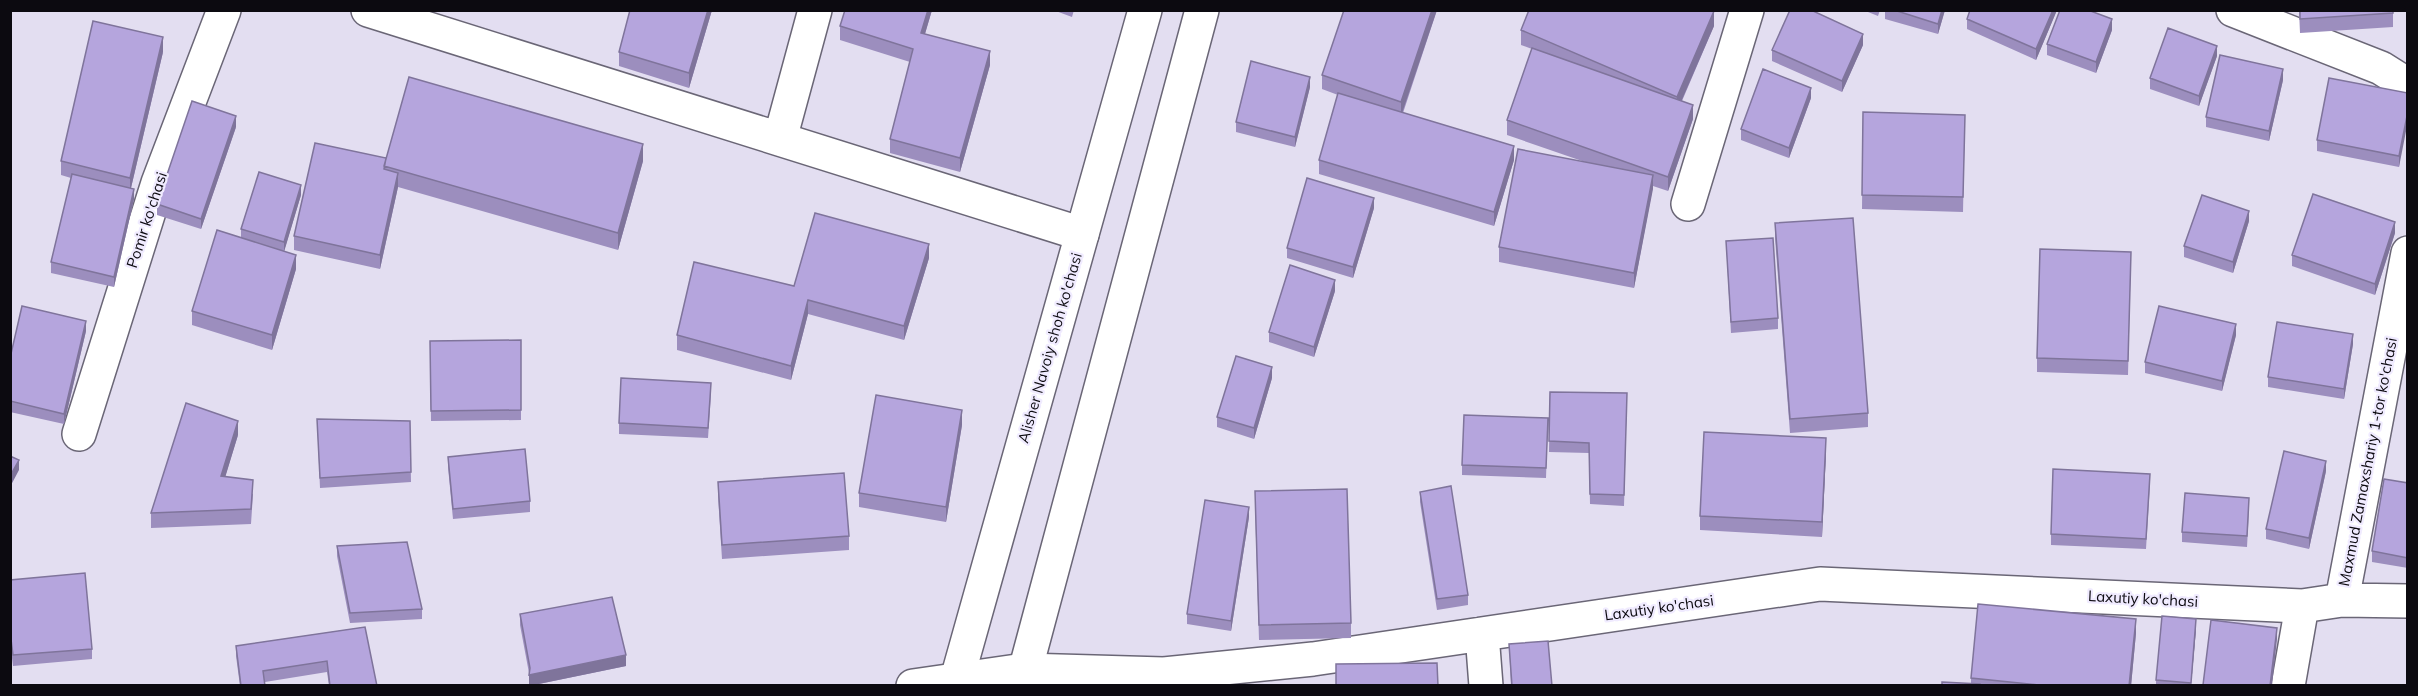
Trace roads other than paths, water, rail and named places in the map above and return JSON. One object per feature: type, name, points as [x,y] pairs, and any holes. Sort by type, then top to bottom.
[{"type":"street","name":"Pomir ko'chasi","points":[[79,434],[158,183],[224,10]]},
{"type":"street","points":[[368,10],[1082,234]]},
{"type":"street","points":[[780,139],[815,10]]},
{"type":"street","name":"Alisher Navoiy shoh ko'chasi","points":[[956,683],[1145,10]]},
{"type":"street","points":[[1022,678],[1202,10]]},
{"type":"street","points":[[1688,204],[1747,10]]},
{"type":"street","points":[[2233,10],[2381,68],[2408,85]]},
{"type":"street","name":"Maxmud Zamaxshariy 1-tor ko'chasi","points":[[2342,600],[2408,253]]},
{"type":"street","name":"Laxutiy ko'chasi","points":[[913,686],[1022,678],[1164,674],[1313,659],[1820,584],[2302,606],[2342,600],[2408,601]]},
{"type":"street","points":[[2288,686],[2302,606]]},
{"type":"street","points":[[1482,634],[1486,686]]}]
